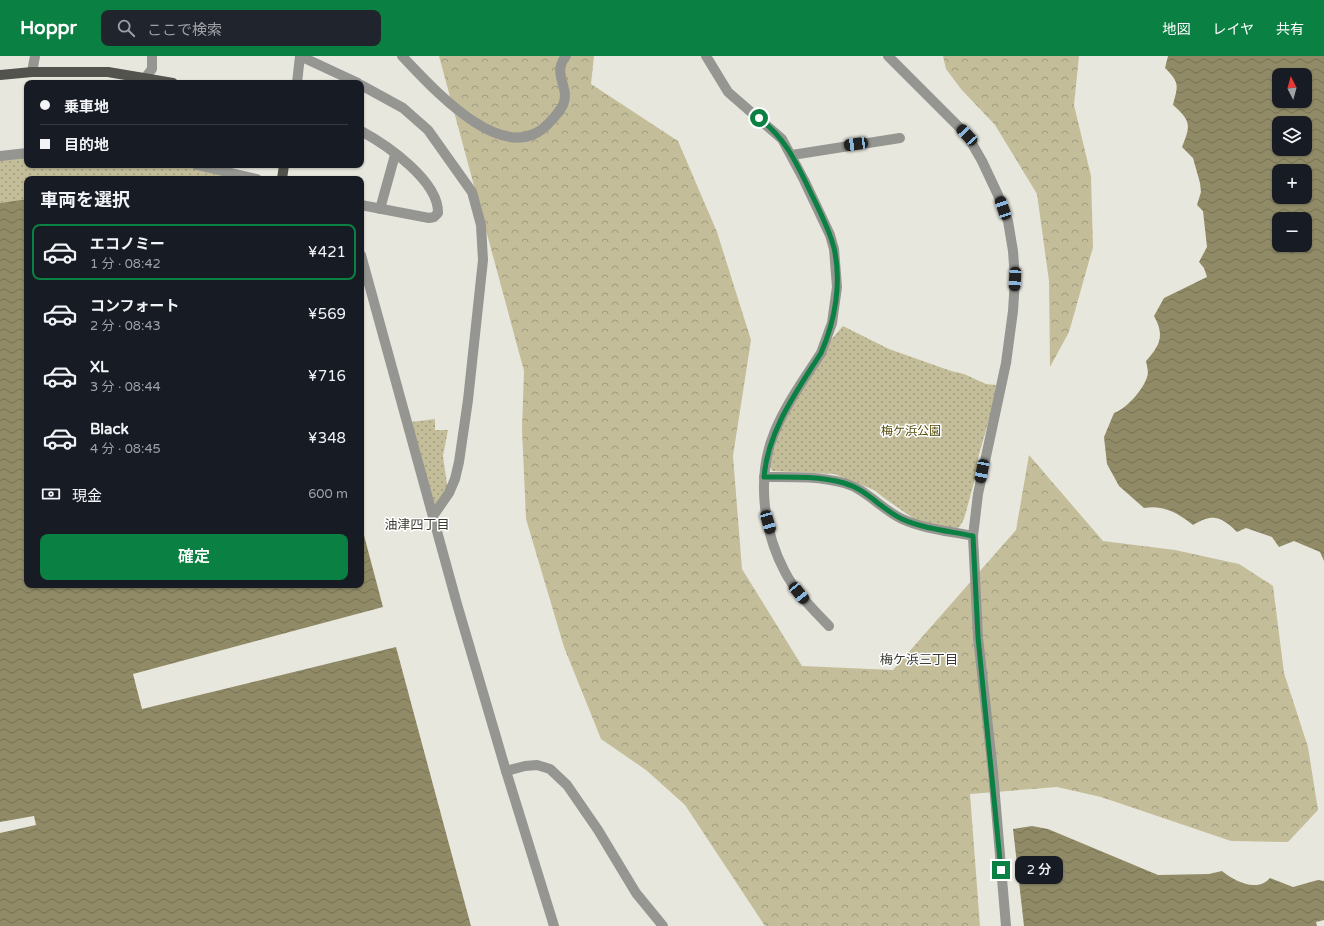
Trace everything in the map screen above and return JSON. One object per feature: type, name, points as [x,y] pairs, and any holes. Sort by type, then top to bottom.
[{"type":"main road","points":[[0,75],[32,72],[108,72],[145,80]]},
{"type":"street","points":[[32,72],[35,56]]},
{"type":"street","points":[[145,80],[152,69],[152,56]]},
{"type":"street","points":[[297,80],[300,56],[352,80]]},
{"type":"street","points":[[402,56],[435,90],[469,118],[494,133],[512,138],[533,136],[542,131],[560,110],[565,98],[559,70],[566,56]]},
{"type":"street","points":[[706,56],[728,92],[776,132],[792,155],[830,235],[834,249],[837,287],[832,323],[821,353],[775,431],[765,462],[764,477],[768,522],[776,553],[786,573],[799,593],[829,626]]},
{"type":"street","points":[[888,56],[967,135],[998,195],[1009,228],[1015,279],[1013,311],[1006,363],[978,494],[973,536],[978,637],[993,772],[1006,926]]},
{"type":"street","points":[[364,87],[403,108],[428,130],[472,192],[481,225],[483,260],[468,400],[459,462],[455,479],[449,493],[433,516]]},
{"type":"street","points":[[364,133],[415,169],[430,187],[438,213],[434,217],[429,218],[364,206]]},
{"type":"street","points":[[792,155],[812,150],[900,138]]},
{"type":"street","points":[[0,156],[24,153]]},
{"type":"street","points":[[380,209],[395,155]]},
{"type":"street","points":[[209,168],[244,176]]},
{"type":"street","points":[[364,267],[506,771],[554,926]]},
{"type":"street","points":[[764,477],[807,477],[846,484],[858,490],[900,518],[917,525],[973,536]]},
{"type":"street","points":[[506,771],[525,766],[537,765],[550,769],[567,785],[602,836],[636,893],[663,926]]},
{"type":"green space","points":[[439,56],[594,56],[591,84],[678,141],[717,232],[751,340],[733,456],[742,569],[802,666],[893,670],[1016,530],[1029,455],[1103,541],[1175,550],[1239,564],[1273,586],[1284,673],[1308,747],[1318,810],[1288,842],[1231,841],[1101,797],[1057,787],[970,794],[980,926],[765,926],[685,805],[646,770],[601,739],[564,647],[526,519],[522,429],[524,371]]},
{"type":"green space","points":[[943,56],[1079,56],[1074,105],[1091,176],[1093,247],[1069,332],[1050,367],[1049,281],[1037,194],[995,125],[961,89],[946,69]]},
{"type":"green space","points":[[24,153],[24,168],[210,168],[244,176],[24,176],[24,199],[0,203],[0,156]]},
{"type":"green space","name":"梅ケ浜公園","points":[[843,326],[889,349],[951,371],[964,374],[986,384],[996,385],[993,406],[978,458],[976,475],[964,519],[960,526],[953,532],[917,521],[874,490],[834,474],[772,471],[769,464],[787,409],[829,342]]},
{"type":"green space","points":[[435,419],[435,430],[448,430],[443,456],[448,491],[434,510],[411,422]]},
{"type":"water","points":[[1168,56],[1324,56],[1324,561],[1320,552],[1294,541],[1279,547],[1272,537],[1246,528],[1237,532],[1226,522],[1216,518],[1206,519],[1193,525],[1170,511],[1151,507],[1144,508],[1119,486],[1107,464],[1104,437],[1114,413],[1123,408],[1142,387],[1148,375],[1146,361],[1158,345],[1160,335],[1154,316],[1164,298],[1207,277],[1204,268],[1199,262],[1207,247],[1203,211],[1197,205],[1201,192],[1200,183],[1193,158],[1182,147],[1187,133],[1188,124],[1183,115],[1173,105],[1177,88],[1173,77],[1165,68]]},
{"type":"water","points":[[24,199],[24,588],[364,588],[364,535],[383,607],[133,674],[142,709],[396,647],[471,926],[0,926],[0,833],[36,825],[34,816],[0,822],[0,203]]},
{"type":"water","points":[[1032,826],[1048,829],[1158,875],[1209,874],[1222,871],[1239,882],[1246,884],[1259,885],[1270,878],[1293,887],[1318,880],[1324,881],[1324,920],[1316,922],[1317,926],[1024,926],[1013,829]]},
{"type":"district","name":"油津四丁目","points":[[417,525]]},
{"type":"district","name":"梅ケ浜三丁目","points":[[919,660]]},
{"type":"route","points":[[759,118],[776,132],[792,155],[830,235],[834,249],[837,275],[835,305],[832,323],[827,339],[821,353],[790,402],[775,431],[765,462],[764,477],[807,477],[831,480],[846,484],[858,490],[900,518],[917,525],[973,536],[978,637],[993,772],[1001,870]]}]
